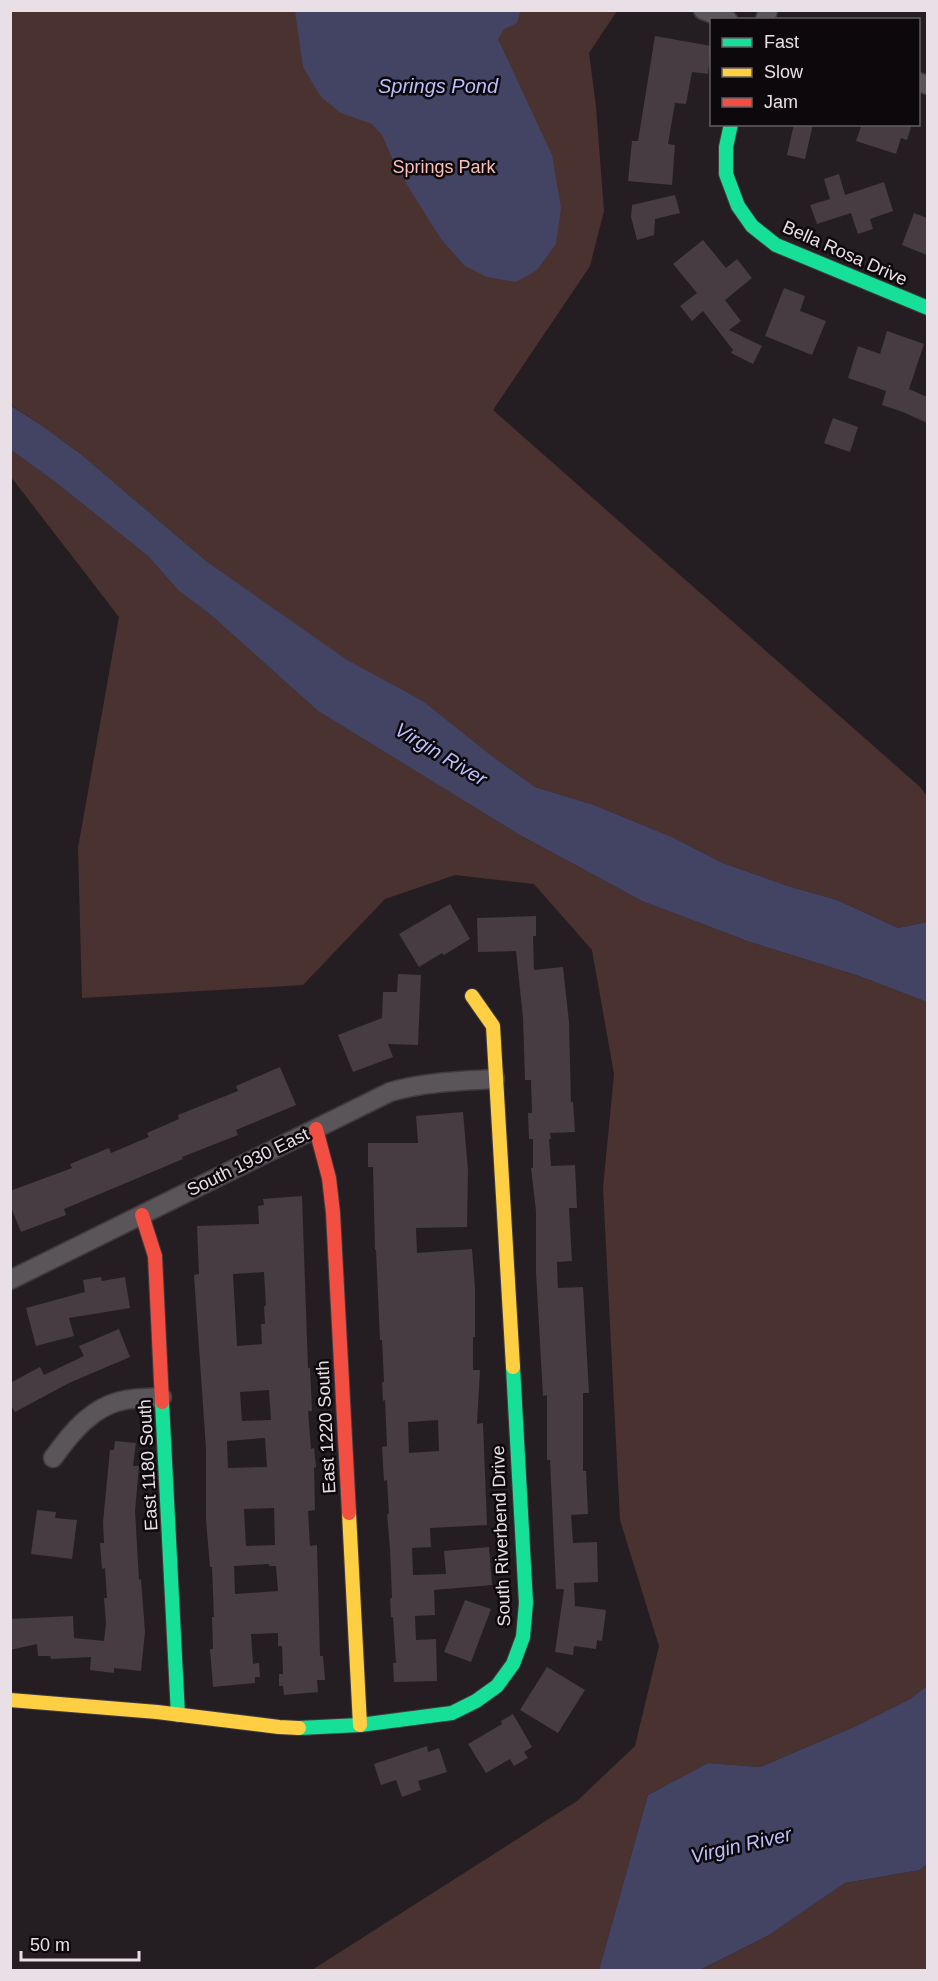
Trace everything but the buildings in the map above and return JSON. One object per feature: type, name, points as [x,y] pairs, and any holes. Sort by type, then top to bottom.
[{"type":"street","points":[[703,10],[723,18]]},
{"type":"street","name":"Bella Rosa Drive","points":[[731,126],[726,147],[726,174],[738,206],[752,226],[776,245],[927,308]]},
{"type":"street","name":"South Riverbend Drive","points":[[10,1700],[178,1714],[279,1727],[314,1728],[360,1725],[452,1713],[476,1701],[497,1686],[513,1664],[523,1637],[526,1603],[493,1026],[472,996]]},
{"type":"street","name":"South 1930 East","points":[[10,1280],[390,1092],[432,1083],[495,1079]]},
{"type":"street","name":"East 1220 South","points":[[316,1129],[329,1178],[333,1213],[360,1725]]},
{"type":"street","name":"East 1180 South","points":[[142,1215],[155,1256],[178,1714]]},
{"type":"street","points":[[53,1458],[70,1434],[93,1414],[123,1401],[162,1396]]},
{"type":"green space","name":"Springs Park","points":[[10,11],[617,11],[589,53],[596,107],[604,211],[590,266],[493,410],[920,787],[927,796],[927,922],[898,928],[837,900],[788,886],[723,863],[672,837],[594,805],[535,787],[423,701],[347,661],[206,561],[82,455],[11,405]]},
{"type":"green space","points":[[11,450],[148,556],[178,590],[212,616],[318,711],[518,834],[642,901],[750,942],[859,976],[927,1002],[927,1686],[910,1699],[854,1727],[760,1767],[708,1763],[648,1795],[599,1970],[312,1970],[577,1801],[635,1746],[659,1646],[620,1520],[603,1188],[614,1074],[592,950],[534,884],[455,875],[385,899],[303,985],[82,998],[78,848],[119,617],[11,477]]},
{"type":"green space","points":[[927,1862],[927,1970],[700,1970],[769,1935],[845,1883],[920,1870]]},
{"type":"water","name":"Springs Pond","points":[[295,11],[520,12],[517,23],[504,29],[498,39],[552,155],[561,208],[556,244],[537,270],[516,282],[487,277],[465,266],[441,239],[396,167],[382,135],[372,124],[341,113],[321,97],[303,67]]},
{"type":"water","name":"Virgin River","points":[[10,405],[82,455],[206,561],[347,660],[423,701],[535,787],[594,805],[672,837],[723,863],[788,886],[837,900],[898,928],[927,922],[927,1002],[859,976],[750,942],[642,901],[518,834],[318,711],[212,616],[178,590],[148,556],[11,450]]},
{"type":"water","name":"Virgin River","points":[[927,1686],[928,1862],[920,1870],[845,1883],[769,1935],[700,1970],[599,1970],[648,1795],[708,1763],[760,1767],[854,1727],[910,1699]]},
{"type":"traffic: fast","points":[[731,126],[726,147],[726,174],[738,206],[752,226],[776,245],[928,308]]},
{"type":"traffic: fast","points":[[299,1728],[360,1725],[452,1713],[476,1701],[497,1686],[513,1664],[523,1637],[526,1603],[513,1367]]},
{"type":"traffic: fast","points":[[162,1402],[178,1715]]},
{"type":"traffic: slow","points":[[472,996],[493,1026],[513,1367]]},
{"type":"traffic: slow","points":[[349,1513],[360,1725]]},
{"type":"traffic: slow","points":[[10,1700],[157,1712],[299,1728]]},
{"type":"traffic: jam","points":[[316,1129],[329,1178],[333,1213],[349,1513]]},
{"type":"traffic: jam","points":[[142,1215],[155,1256],[162,1402]]}]
